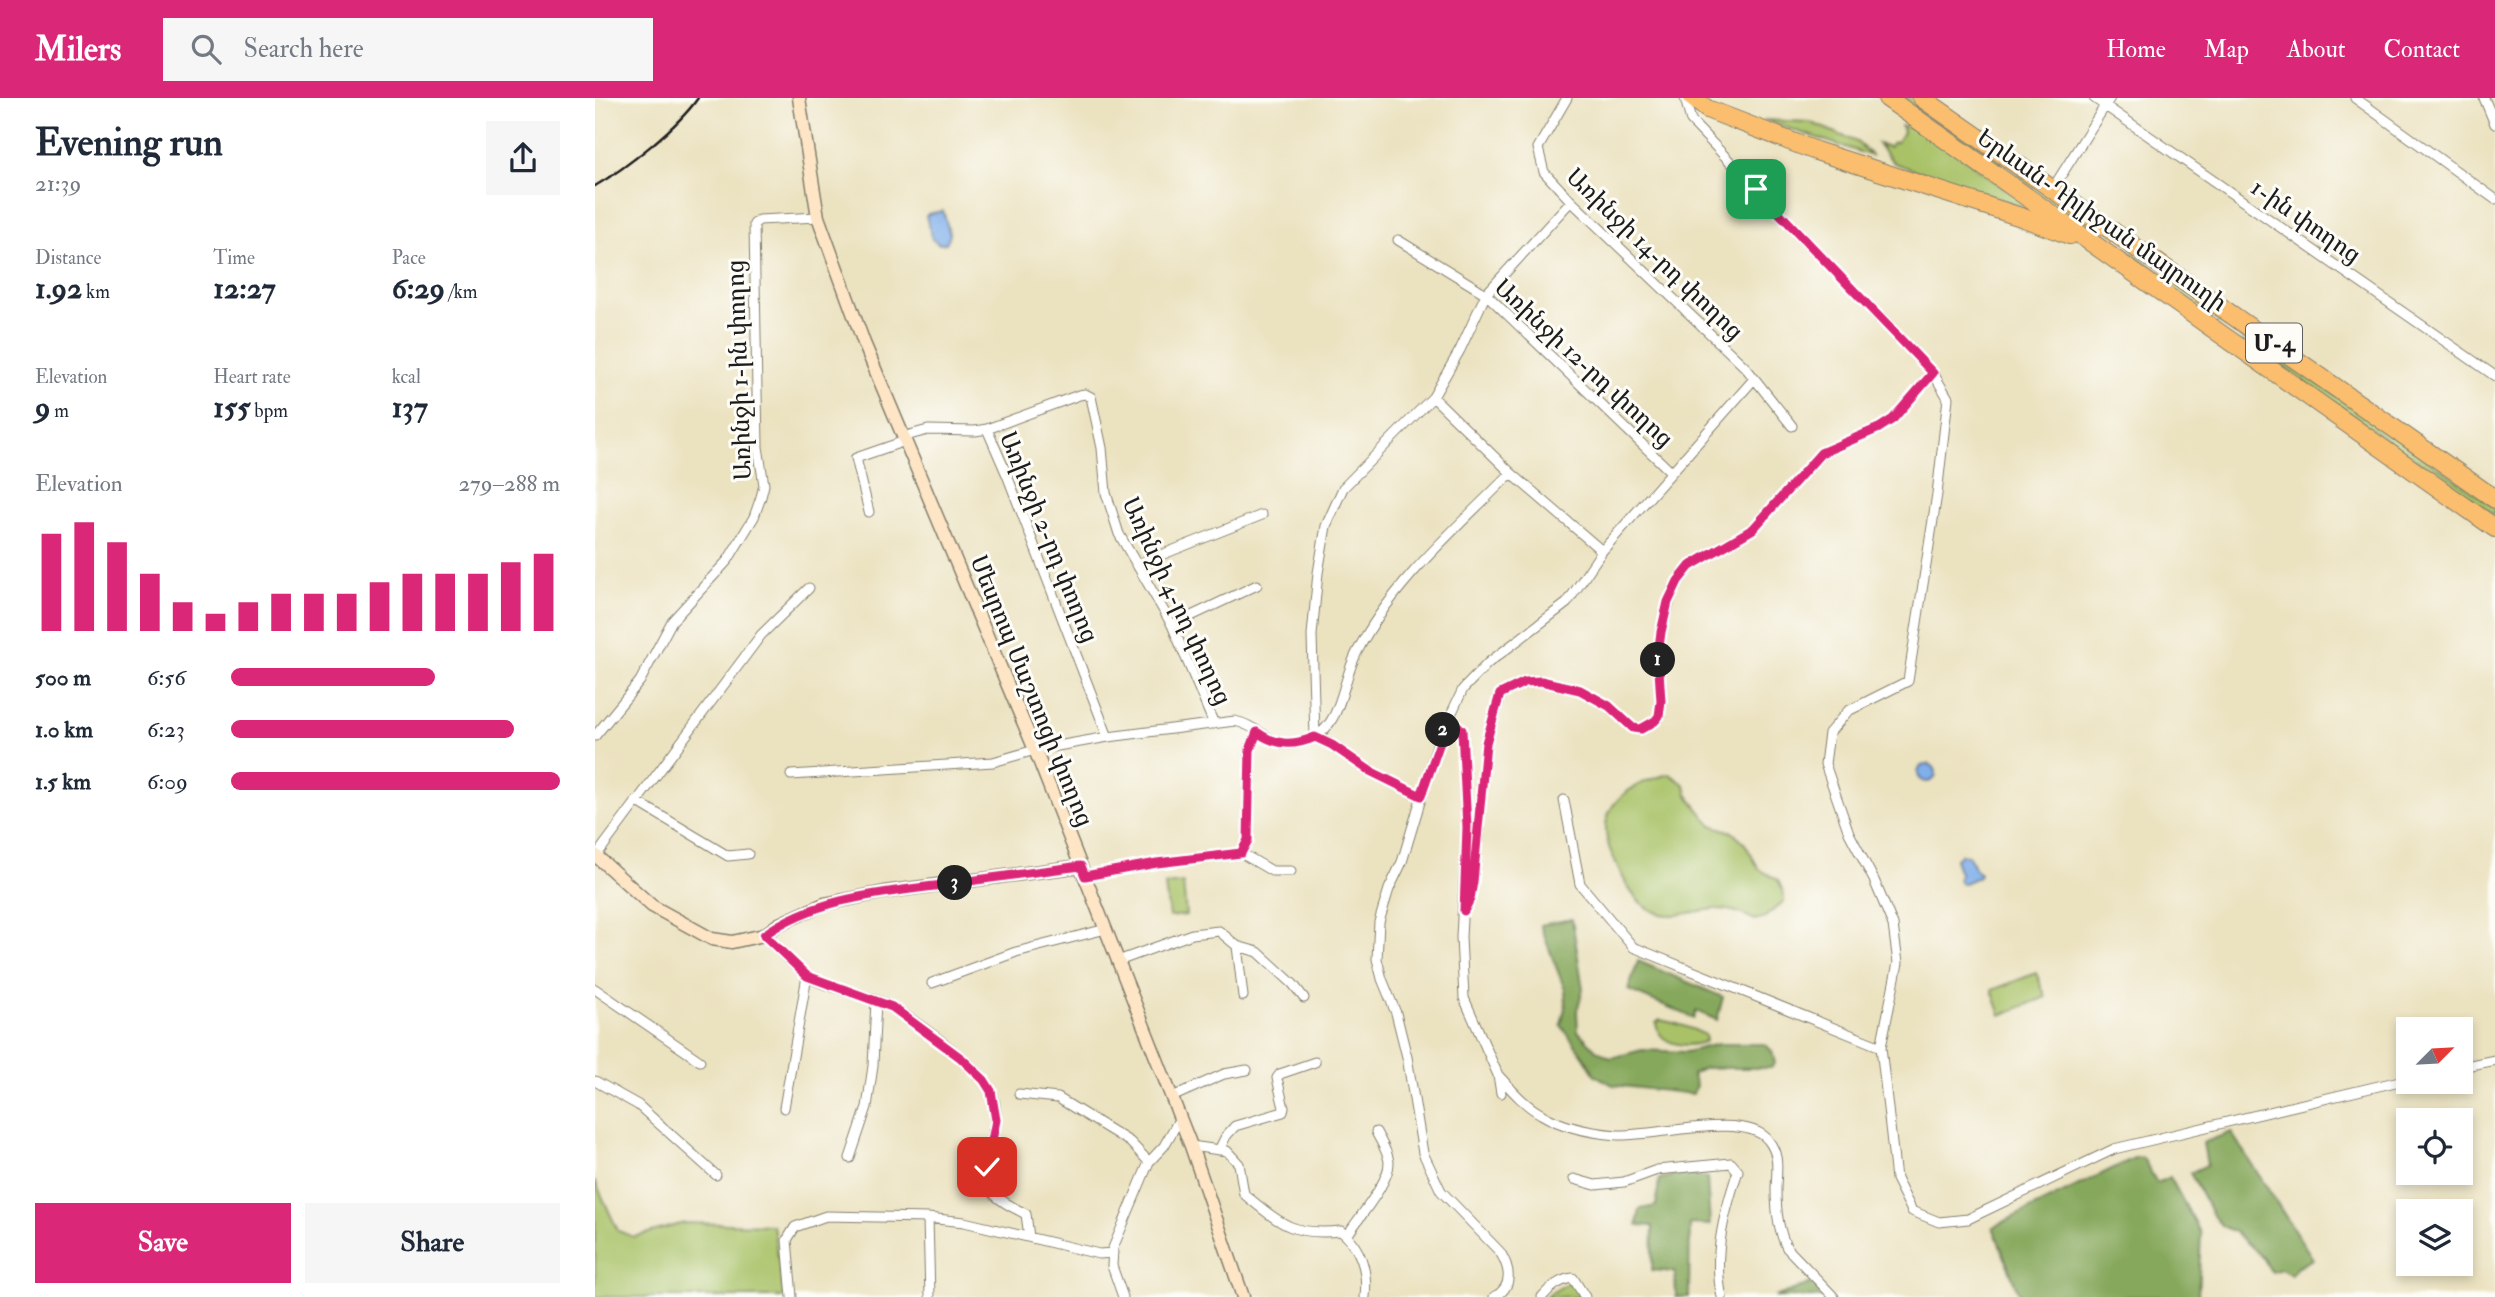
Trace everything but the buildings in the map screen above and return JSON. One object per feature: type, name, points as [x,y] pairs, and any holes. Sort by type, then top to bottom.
[{"type":"highway","points":[[1693,98],[1707,109],[1816,150],[2021,217],[2093,244]]},
{"type":"highway","name":"Երևան-Դիլիջան մայրուղի","points":[[1887,98],[2495,528]]},
{"type":"highway","name":"Երևան-Դիլիջան մայրուղի","points":[[1923,98],[2495,499]]},
{"type":"highway","points":[[2001,178],[2013,174],[2014,162]]},
{"type":"street","name":"Մեսրոպ Մաշտոցի փողոց","points":[[799,98],[818,217],[863,343],[1035,750],[1191,1146],[1243,1297]]},
{"type":"street","name":"Առինջի 14-րդ փողոց","points":[[1567,98],[1538,148],[1544,172],[1736,358],[1792,426]]},
{"type":"street","points":[[1685,98],[1691,121],[1933,373],[1948,398],[1937,494],[1908,681],[1848,711],[1829,733],[1825,764],[1849,833],[1874,880],[1893,925],[1898,963],[1881,1047],[1896,1179],[1912,1211],[1939,1222],[1968,1219],[2114,1149],[2396,1082]]},
{"type":"street","name":"1-ին փողոց","points":[[2094,98],[2107,102],[2495,376]]},
{"type":"street","points":[[2355,98],[2495,199]]},
{"type":"street","points":[[2484,98],[2495,124]]},
{"type":"street","points":[[2053,188],[2107,102]]},
{"type":"street","points":[[1315,737],[1312,635],[1326,526],[1343,488],[1433,397],[1460,350],[1486,294],[1571,201]]},
{"type":"street","name":"Առինջի 1-ին փողոց","points":[[595,736],[640,681],[673,621],[728,560],[754,517],[764,485],[758,447],[754,225],[758,220],[818,217]]},
{"type":"street","name":"Առինջի 12-րդ փողոց","points":[[1398,240],[1486,294],[1671,472]]},
{"type":"street","points":[[1464,911],[1470,899],[1473,882],[1486,743],[1500,694],[1525,682],[1541,681],[1580,690],[1609,706],[1633,728],[1641,729],[1655,721],[1659,716],[1661,701],[1658,655],[1661,632],[1668,602],[1678,581],[1690,566],[1753,529],[1821,453],[1879,428],[1893,419],[1933,373]]},
{"type":"street","points":[[1494,1297],[1500,1294],[1508,1283],[1507,1263],[1500,1252],[1441,1191],[1423,1153],[1407,1057],[1396,1013],[1377,959],[1379,922],[1389,889],[1402,862],[1421,796],[1449,717],[1463,689],[1488,663],[1566,603],[1602,551],[1754,379]]},
{"type":"street","name":"Առինջի 4-րդ փողոց","points":[[987,429],[1079,395],[1091,397],[1102,448],[1106,494],[1119,534],[1172,625],[1214,724]]},
{"type":"street","points":[[1433,397],[1511,473],[1602,551]]},
{"type":"street","name":"Առինջի 2-րդ փողոց","points":[[869,512],[856,458],[928,430],[987,429],[1007,474],[1108,737]]},
{"type":"street","points":[[791,775],[993,762],[1035,750],[1108,737],[1235,721],[1246,724],[1268,739],[1299,744],[1315,737],[1331,725],[1356,653],[1395,592],[1511,473]]},
{"type":"street","points":[[1136,565],[1262,515]]},
{"type":"street","points":[[1172,625],[1257,585]]},
{"type":"street","points":[[809,587],[761,635],[595,856],[652,906],[712,939],[732,942],[764,935],[779,924],[824,904],[884,892],[1241,853],[1272,871],[1291,871]]},
{"type":"street","points":[[1449,717],[1462,730],[1467,827],[1461,937],[1464,998],[1497,1075],[1501,1093]]},
{"type":"street","points":[[1241,853],[1248,840],[1250,750],[1257,732]]},
{"type":"street","points":[[1315,737],[1332,745],[1370,771],[1421,796]]},
{"type":"street","points":[[1564,800],[1580,884],[1633,947],[1881,1047]]},
{"type":"street","points":[[636,801],[728,856],[748,854]]},
{"type":"street","points":[[932,983],[1016,952],[1106,929]]},
{"type":"street","points":[[1118,961],[1192,933],[1219,931],[1237,946],[1258,952],[1293,984],[1304,998]]},
{"type":"street","points":[[764,935],[807,976],[892,1007],[961,1058],[984,1080],[991,1091],[996,1120],[987,1179],[998,1198],[1026,1214],[1029,1237]]},
{"type":"street","points":[[1237,946],[1243,996]]},
{"type":"street","points":[[784,1108],[807,976]]},
{"type":"street","points":[[595,989],[700,1061]]},
{"type":"street","points":[[850,1158],[867,1107],[873,1066],[876,1000]]},
{"type":"street","points":[[2473,1065],[2495,1060]]},
{"type":"street","points":[[1219,1150],[1235,1126],[1283,1112],[1276,1077],[1315,1062]]},
{"type":"street","points":[[1172,1097],[1224,1074],[1247,1070]]},
{"type":"street","points":[[1497,1075],[1540,1114],[1563,1124],[1597,1132],[1630,1135],[1729,1126],[1757,1130],[1768,1139],[1777,1155],[1776,1190],[1782,1238],[1787,1248],[1834,1297]]},
{"type":"street","points":[[595,1081],[638,1105],[716,1175]]},
{"type":"street","points":[[1019,1094],[1058,1098],[1130,1142],[1149,1162]]},
{"type":"street","points":[[1123,1297],[1112,1266],[1120,1227],[1129,1213],[1149,1162],[1164,1146],[1180,1118]]},
{"type":"street","points":[[1347,1236],[1382,1187],[1389,1162],[1376,1132]]},
{"type":"street","points":[[1191,1146],[1227,1151],[1238,1164],[1244,1194],[1291,1228],[1314,1234],[1341,1231],[1347,1236],[1354,1243],[1363,1264],[1367,1284],[1365,1297]]},
{"type":"street","points":[[1574,1179],[1595,1185],[1624,1182],[1657,1170],[1731,1163],[1738,1171],[1723,1227],[1718,1280],[1722,1297]]},
{"type":"street","points":[[792,1297],[787,1240],[795,1227],[826,1216],[928,1218],[964,1222],[1099,1254],[1113,1253]]},
{"type":"street","points":[[928,1218],[930,1297]]},
{"type":"street","points":[[1542,1297],[1549,1289],[1568,1278],[1573,1278],[1585,1297]]},
{"type":"green space","points":[[1901,98],[1910,98],[2003,161],[2000,165]]},
{"type":"green space","points":[[1763,120],[1810,122],[1857,142],[1872,156]]},
{"type":"green space","points":[[1901,126],[1924,129],[2037,212],[1894,163],[1878,144],[1890,147],[1897,142],[1903,132]]},
{"type":"green space","points":[[2020,174],[2495,507],[2495,515],[2016,180]]},
{"type":"green space","points":[[1670,774],[1685,785],[1687,794],[1711,825],[1732,832],[1745,844],[1759,869],[1778,880],[1784,901],[1765,917],[1755,920],[1720,909],[1666,915],[1645,906],[1632,892],[1609,847],[1606,825],[1609,813],[1615,803],[1634,787]]},
{"type":"green space","points":[[1183,883],[1186,915],[1169,917],[1165,885]]},
{"type":"green space","points":[[1572,919],[1583,989],[1577,1011],[1578,1031],[1596,1050],[1611,1058],[1642,1050],[1686,1052],[1718,1044],[1765,1044],[1772,1051],[1775,1063],[1771,1068],[1705,1068],[1692,1074],[1696,1085],[1693,1094],[1613,1085],[1595,1075],[1561,1025],[1566,1003],[1565,990],[1540,925]]},
{"type":"green space","points":[[1638,961],[1723,997],[1717,1020],[1696,1011],[1694,1018],[1628,990]]},
{"type":"green space","points":[[2036,973],[2046,997],[2001,1015],[1992,990]]},
{"type":"green space","points":[[1660,1020],[1699,1032],[1705,1035],[1706,1041],[1683,1045],[1669,1041],[1658,1031],[1656,1023]]},
{"type":"green space","points":[[2231,1132],[2313,1259],[2296,1268],[2291,1275],[2281,1269],[2271,1272],[2264,1259],[2235,1232],[2222,1226],[2214,1217],[2190,1173],[2207,1165],[2203,1143]]},
{"type":"green space","points":[[2136,1157],[2143,1158],[2157,1183],[2170,1177],[2201,1234],[2198,1297],[2020,1297],[1993,1227]]},
{"type":"green space","points":[[1683,1173],[1707,1178],[1710,1225],[1690,1224],[1689,1297],[1676,1297],[1675,1272],[1652,1270],[1653,1226],[1637,1225],[1640,1209],[1656,1206],[1659,1179]]},
{"type":"green space","points":[[595,1181],[618,1231],[634,1237],[684,1223],[773,1225],[784,1297],[595,1297]]},
{"type":"green space","points":[[1572,1280],[1581,1297],[1545,1297]]},
{"type":"green space","points":[[1812,1283],[1828,1297],[1775,1297]]},
{"type":"water","points":[[943,211],[950,235],[946,243],[939,244],[932,239],[926,216]]},
{"type":"water","points":[[1927,764],[1933,767],[1936,773],[1933,779],[1927,782],[1921,779],[1918,773],[1921,767]]},
{"type":"water","points":[[1961,854],[1969,856],[1980,874],[1962,884],[1955,860]]},
{"type":"railway","points":[[595,186],[651,146],[698,98]]},
{"type":"route","points":[[987,1167],[996,1120],[995,1103],[984,1080],[961,1058],[892,1007],[807,976],[764,935],[779,924],[824,904],[884,892],[1081,866],[1085,876],[1157,863],[1241,853],[1248,840],[1250,750],[1257,732],[1281,743],[1299,744],[1315,737],[1332,745],[1370,771],[1421,796],[1449,717],[1462,730],[1467,827],[1464,911],[1470,899],[1473,882],[1486,743],[1500,694],[1525,682],[1541,681],[1580,690],[1603,701],[1633,728],[1647,727],[1659,716],[1661,701],[1658,655],[1668,602],[1673,589],[1690,566],[1753,529],[1821,453],[1879,428],[1893,419],[1933,373],[1756,189]]}]
